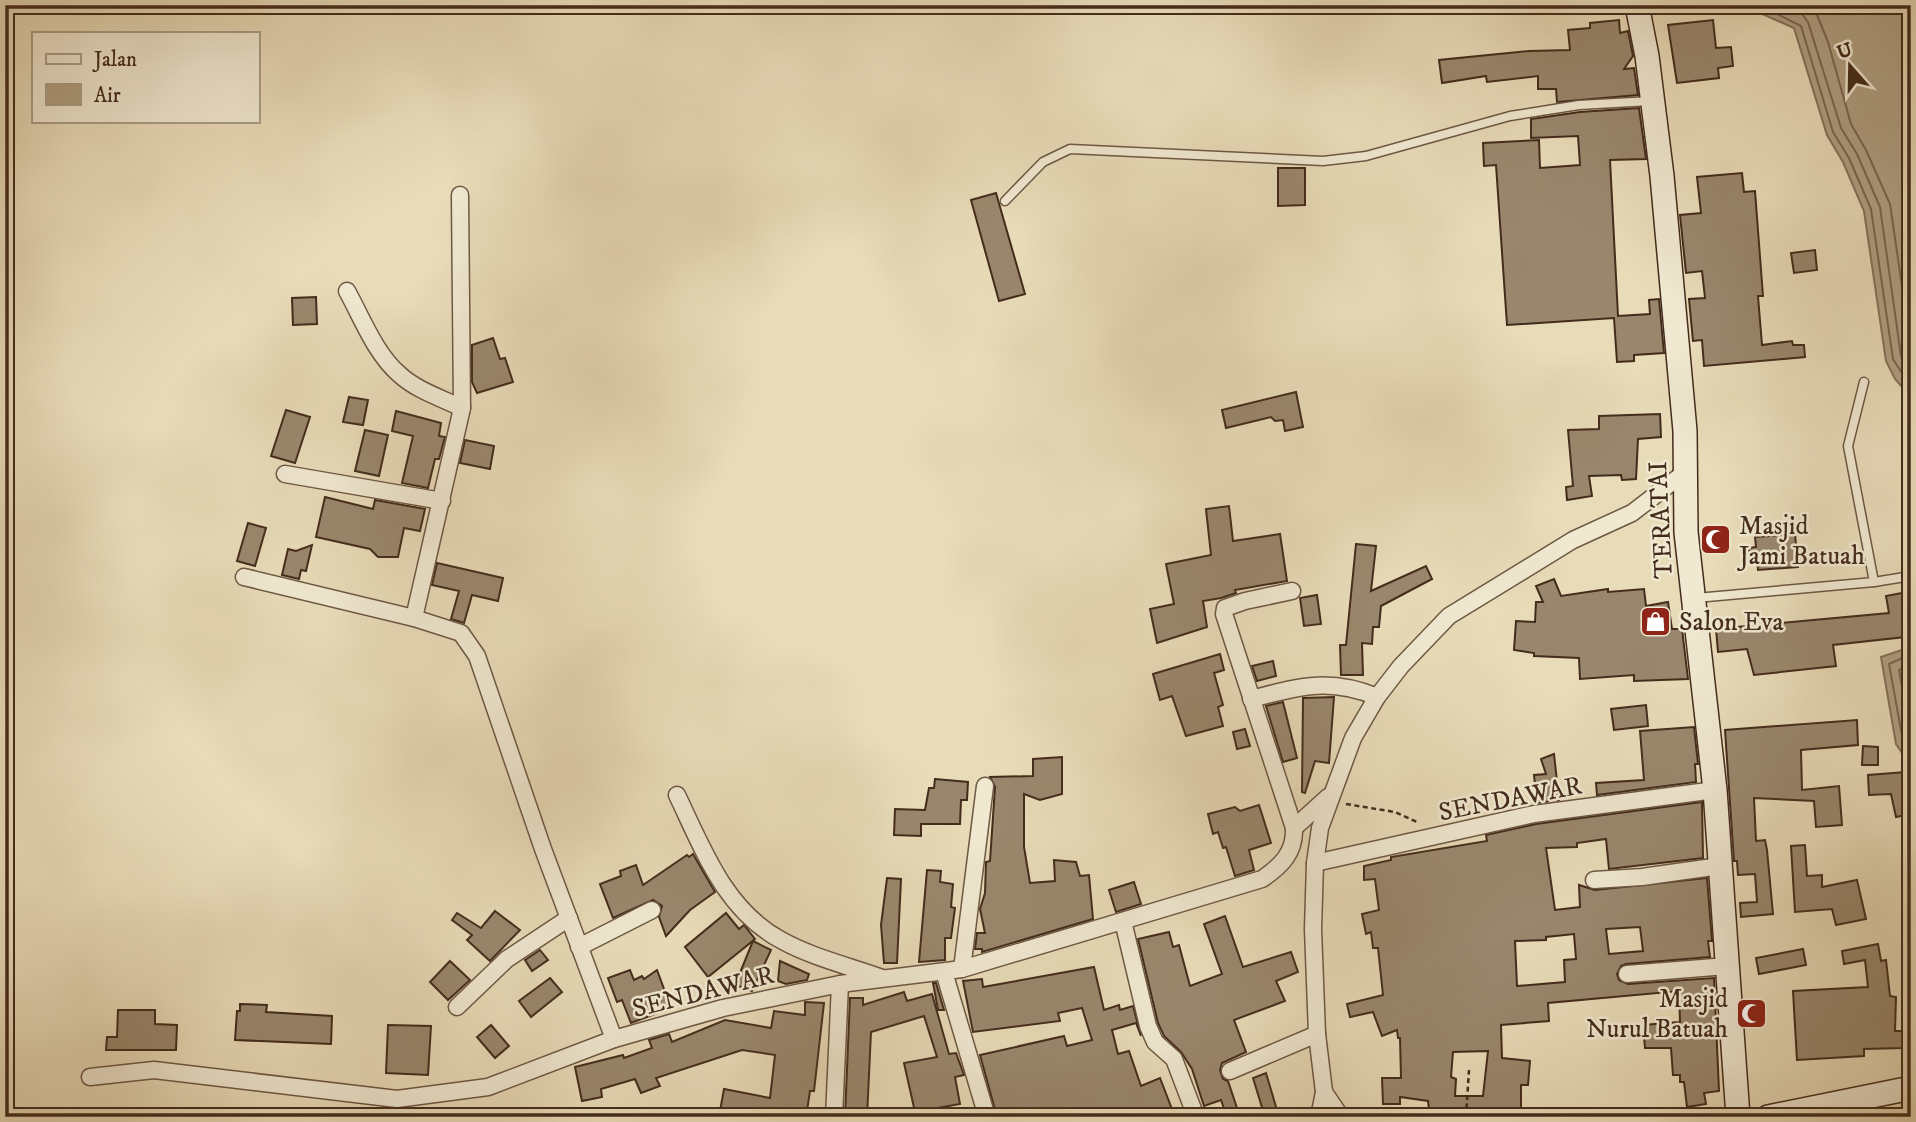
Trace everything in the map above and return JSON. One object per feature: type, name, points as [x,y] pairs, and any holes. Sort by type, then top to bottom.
[{"type":"main road","name":"TERATAI","points":[[1637,5],[1653,101],[1685,431],[1684,473],[1693,599],[1715,790],[1738,1117]]},
{"type":"main road","points":[[1768,1117],[1911,1088]]},
{"type":"street","points":[[414,618],[462,408],[460,195]]},
{"type":"street","points":[[347,291],[376,344],[399,374],[415,386],[462,408]]},
{"type":"street","points":[[1320,1117],[1324,1092],[1317,1034],[1313,929],[1315,863],[1329,799],[1353,738],[1377,697],[1401,666],[1449,616],[1573,540],[1632,513],[1684,473]]},
{"type":"street","points":[[285,474],[442,501]]},
{"type":"street","points":[[244,577],[461,632],[477,656],[614,1039]]},
{"type":"street","points":[[1292,591],[1225,608],[1251,699],[1294,828],[1329,799]]},
{"type":"street","points":[[1251,699],[1314,684],[1339,685],[1377,697]]},
{"type":"street","points":[[962,969],[985,786]]},
{"type":"street","name":"SENDAWAR","points":[[1315,863],[1534,814],[1715,790]]},
{"type":"street","points":[[677,795],[713,871],[740,909],[757,926],[783,942],[884,979]]},
{"type":"street","name":"SENDAWAR","points":[[90,1077],[154,1070],[397,1099],[488,1087],[614,1039],[723,1008],[840,984],[962,969],[1262,879],[1288,858],[1294,844],[1294,828]]},
{"type":"street","points":[[1594,880],[1642,877],[1720,866]]},
{"type":"street","points":[[579,947],[652,910]]},
{"type":"street","points":[[457,1007],[507,959],[569,919]]},
{"type":"street","points":[[1123,920],[1148,1026],[1158,1045],[1174,1059],[1196,1117]]},
{"type":"street","points":[[1627,974],[1727,966]]},
{"type":"street","points":[[944,972],[987,1117]]},
{"type":"street","points":[[834,1117],[840,984]]},
{"type":"street","points":[[1230,1071],[1317,1034]]},
{"type":"street","points":[[1324,1092],[1341,1117]]},
{"type":"lane","points":[[1004,201],[1043,162],[1070,149],[1323,161],[1366,156],[1510,117],[1579,105],[1653,101]]},
{"type":"lane","points":[[1864,382],[1848,446],[1874,582]]},
{"type":"lane","points":[[1693,599],[1911,576]]},
{"type":"path","points":[[1329,799],[1395,812],[1436,837]]},
{"type":"path","points":[[1466,1117],[1469,1070]]},
{"type":"water","points":[[1742,5],[1911,5],[1911,397],[1895,379],[1886,361],[1864,211],[1843,162],[1827,135],[1794,28]]},
{"type":"water","points":[[1911,647],[1911,766],[1896,744],[1881,657]]},
{"type":"building","points":[[1619,20],[1620,33],[1628,31],[1633,56],[1624,69],[1634,68],[1638,95],[1557,102],[1556,89],[1538,89],[1538,76],[1487,82],[1486,76],[1442,83],[1439,60],[1529,51],[1570,50],[1568,30],[1590,28],[1590,23]]},
{"type":"building","points":[[1713,20],[1716,48],[1731,47],[1733,66],[1718,68],[1719,78],[1677,83],[1668,25]]},
{"type":"building","points":[[1639,108],[1646,159],[1610,160],[1618,316],[1650,314],[1649,300],[1659,299],[1664,353],[1634,355],[1634,361],[1617,362],[1614,318],[1507,325],[1496,165],[1484,166],[1483,143],[1539,140],[1540,168],[1580,165],[1578,136],[1531,138],[1531,119]]},
{"type":"building","points":[[1278,168],[1305,168],[1305,205],[1278,206]]},
{"type":"building","points":[[1742,173],[1744,192],[1755,191],[1763,296],[1758,296],[1762,345],[1792,341],[1793,345],[1804,345],[1805,357],[1704,366],[1702,340],[1693,341],[1689,299],[1705,298],[1702,271],[1686,273],[1680,215],[1701,213],[1697,177]]},
{"type":"building","points":[[996,193],[1025,294],[999,301],[971,200]]},
{"type":"building","points":[[1815,250],[1817,270],[1794,273],[1791,253]]},
{"type":"building","points":[[316,297],[317,324],[293,325],[292,298]]},
{"type":"building","points":[[493,338],[500,359],[505,358],[513,382],[477,393],[472,382],[472,345]]},
{"type":"building","points":[[1296,392],[1303,427],[1285,431],[1283,420],[1275,421],[1271,417],[1226,428],[1222,410]]},
{"type":"building","points":[[349,397],[368,400],[363,425],[343,422]]},
{"type":"building","points":[[286,410],[310,417],[295,463],[271,456]]},
{"type":"building","points":[[396,411],[441,423],[439,436],[445,437],[439,459],[435,459],[428,488],[402,483],[413,436],[392,431]]},
{"type":"building","points":[[1660,414],[1661,437],[1638,439],[1636,479],[1622,480],[1621,475],[1589,476],[1592,496],[1567,500],[1566,487],[1573,486],[1568,430],[1599,429],[1599,416]]},
{"type":"building","points":[[365,430],[388,435],[379,476],[355,471]]},
{"type":"building","points":[[465,440],[494,446],[490,469],[460,463]]},
{"type":"building","points":[[325,497],[373,509],[375,500],[425,509],[420,531],[404,528],[398,557],[378,557],[370,549],[316,537]]},
{"type":"building","points":[[1229,506],[1233,541],[1280,534],[1287,581],[1235,590],[1236,593],[1203,601],[1207,627],[1157,643],[1150,609],[1174,604],[1166,564],[1211,555],[1206,509]]},
{"type":"building","points":[[248,523],[266,528],[255,566],[237,561]]},
{"type":"building","points":[[1795,534],[1798,567],[1758,570],[1757,560],[1750,561],[1749,548],[1756,547],[1755,537]]},
{"type":"building","points":[[1356,544],[1376,546],[1371,591],[1426,566],[1432,579],[1381,606],[1379,627],[1373,627],[1372,644],[1362,643],[1363,675],[1341,675],[1340,645],[1346,645]]},
{"type":"building","points":[[312,545],[306,571],[301,570],[299,579],[282,575],[288,549],[296,551]]},
{"type":"building","points":[[437,563],[503,578],[498,601],[472,595],[464,623],[451,619],[459,591],[432,585]]},
{"type":"building","points":[[1554,579],[1561,596],[1608,589],[1608,592],[1644,589],[1646,606],[1668,602],[1672,629],[1682,629],[1688,679],[1634,681],[1634,675],[1580,679],[1579,658],[1534,656],[1534,653],[1514,650],[1516,621],[1535,622],[1536,602],[1543,602],[1536,586]]},
{"type":"building","points":[[1902,593],[1905,637],[1833,645],[1836,666],[1754,675],[1747,649],[1718,652],[1716,629],[1889,613],[1886,596]]},
{"type":"building","points":[[1317,595],[1321,624],[1304,626],[1300,598]]},
{"type":"building","points":[[1220,654],[1224,670],[1214,673],[1223,705],[1218,707],[1223,726],[1186,736],[1172,696],[1160,700],[1153,674]]},
{"type":"building","points":[[1273,661],[1276,676],[1257,681],[1252,666]]},
{"type":"building","points":[[1334,697],[1329,763],[1315,761],[1305,793],[1302,792],[1303,698]]},
{"type":"building","points":[[1283,702],[1297,758],[1283,762],[1266,706]]},
{"type":"building","points":[[1646,705],[1648,726],[1614,730],[1611,709]]},
{"type":"building","points":[[1857,720],[1858,745],[1801,750],[1802,790],[1839,786],[1842,825],[1816,827],[1814,801],[1754,798],[1756,841],[1765,840],[1773,914],[1741,917],[1740,903],[1757,902],[1755,874],[1738,875],[1737,861],[1734,861],[1725,730]]},
{"type":"building","points":[[1694,727],[1698,764],[1695,764],[1696,782],[1597,795],[1596,783],[1644,780],[1640,731]]},
{"type":"building","points":[[1245,729],[1250,746],[1237,749],[1233,732]]},
{"type":"building","points":[[1863,746],[1878,747],[1878,765],[1862,765]]},
{"type":"building","points":[[1554,754],[1559,800],[1537,803],[1534,775],[1546,774],[1541,759]]},
{"type":"building","points":[[1062,757],[1062,794],[1040,800],[1024,794],[1024,847],[1030,883],[1055,881],[1054,860],[1076,862],[1080,876],[1089,875],[1093,919],[982,952],[982,949],[975,949],[977,933],[985,933],[980,909],[985,893],[986,862],[990,861],[995,787],[990,777],[1033,776],[1033,759]]},
{"type":"building","points":[[1906,772],[1911,814],[1896,817],[1891,794],[1869,795],[1868,775]]},
{"type":"building","points":[[935,779],[968,782],[967,800],[961,800],[960,824],[921,824],[921,836],[894,835],[895,809],[925,810],[929,788],[934,788]]},
{"type":"building","points":[[1702,802],[1703,858],[1609,869],[1606,839],[1577,843],[1577,847],[1546,848],[1555,910],[1580,907],[1579,885],[1595,890],[1707,878],[1712,941],[1708,941],[1710,957],[1626,964],[1621,966],[1617,974],[1619,980],[1628,984],[1714,978],[1719,1091],[1704,1093],[1706,1104],[1687,1107],[1684,1082],[1680,1082],[1680,1075],[1673,1075],[1671,1048],[1645,1048],[1643,1025],[1680,1022],[1679,991],[1548,1003],[1549,1021],[1501,1025],[1502,1058],[1530,1061],[1528,1085],[1521,1085],[1521,1117],[1430,1117],[1428,1101],[1400,1097],[1400,1104],[1383,1104],[1382,1078],[1401,1078],[1400,1038],[1397,1030],[1382,1036],[1373,1012],[1350,1017],[1347,1004],[1383,995],[1378,948],[1373,948],[1371,932],[1366,934],[1362,914],[1379,910],[1375,879],[1364,880],[1364,866],[1391,860],[1391,857],[1487,841],[1486,835],[1536,824]],"holes":[[[1640,927],[1643,951],[1609,954],[1606,929]],[[1574,934],[1576,959],[1564,960],[1565,982],[1517,986],[1515,941],[1546,940],[1546,937]],[[1488,1051],[1483,1096],[1455,1096],[1456,1079],[1451,1077],[1453,1052]]]},
{"type":"building","points":[[1259,805],[1271,843],[1249,850],[1254,870],[1235,876],[1226,847],[1223,848],[1218,832],[1213,834],[1208,814],[1235,807],[1240,811]]},
{"type":"building","points":[[1805,845],[1807,876],[1822,875],[1822,887],[1857,880],[1866,919],[1836,925],[1832,909],[1795,912],[1791,846]]},
{"type":"building","points":[[693,854],[715,892],[690,910],[666,936],[659,917],[662,906],[653,900],[613,918],[600,884],[621,876],[620,871],[636,865],[643,885],[687,855],[689,857]]},
{"type":"building","points":[[927,870],[941,871],[940,882],[953,884],[951,907],[955,908],[951,938],[945,938],[945,960],[919,962]]},
{"type":"building","points":[[887,878],[901,879],[897,963],[884,963],[881,925]]},
{"type":"building","points":[[1134,882],[1141,904],[1116,912],[1109,890]]},
{"type":"building","points":[[495,911],[520,930],[490,961],[467,940],[472,935],[452,920],[457,913],[481,928]]},
{"type":"building","points":[[726,913],[739,929],[744,925],[755,939],[708,977],[685,947]]},
{"type":"building","points":[[1225,916],[1243,967],[1291,952],[1298,972],[1276,981],[1285,1001],[1234,1020],[1246,1052],[1222,1063],[1220,1070],[1223,1079],[1228,1081],[1240,1117],[1227,1117],[1221,1100],[1204,1106],[1192,1069],[1181,1052],[1164,1036],[1158,1023],[1138,939],[1169,932],[1173,947],[1179,945],[1190,986],[1222,974],[1204,924]]},
{"type":"building","points":[[753,941],[771,950],[752,991],[735,985]]},
{"type":"building","points":[[1878,944],[1881,961],[1886,960],[1890,996],[1896,997],[1895,1031],[1904,1031],[1903,1048],[1864,1049],[1864,1056],[1797,1060],[1793,991],[1868,987],[1865,960],[1844,964],[1842,951]]},
{"type":"building","points":[[1803,949],[1806,965],[1759,974],[1756,958]]},
{"type":"building","points":[[540,950],[548,960],[532,971],[525,960]]},
{"type":"building","points":[[450,961],[470,980],[448,1000],[430,982]]},
{"type":"building","points":[[780,961],[809,974],[807,980],[786,984],[778,981]]},
{"type":"building","points":[[1094,967],[1104,1010],[1119,1005],[1120,1010],[1133,1006],[1141,1036],[1136,1023],[1112,1030],[1118,1054],[1129,1051],[1141,1086],[1160,1078],[1175,1117],[997,1117],[980,1055],[1064,1036],[1067,1046],[1092,1040],[1082,1008],[1058,1013],[1060,1021],[973,1032],[963,981],[982,979],[983,987]]},
{"type":"building","points":[[630,970],[634,980],[642,976],[644,979],[657,970],[671,1008],[631,1023],[622,1000],[617,1002],[608,978]]},
{"type":"building","points":[[550,978],[562,992],[531,1017],[519,1001]]},
{"type":"building","points":[[933,983],[936,983],[944,1010],[938,1010]]},
{"type":"building","points":[[904,992],[907,1001],[932,994],[949,1054],[956,1053],[964,1075],[955,1077],[960,1104],[915,1112],[904,1063],[937,1057],[924,1016],[871,1032],[867,1117],[845,1117],[850,998],[863,998],[863,1005]]},
{"type":"building","points":[[805,1002],[824,1003],[814,1091],[810,1091],[806,1117],[764,1113],[764,1117],[749,1117],[720,1111],[724,1089],[770,1098],[775,1055],[742,1050],[656,1078],[660,1086],[641,1093],[635,1079],[601,1089],[602,1097],[582,1101],[575,1067],[623,1055],[624,1058],[652,1048],[649,1040],[669,1034],[672,1042],[725,1020],[771,1028],[774,1011],[805,1015]]},
{"type":"building","points":[[240,1004],[267,1005],[266,1012],[332,1016],[331,1044],[235,1040]]},
{"type":"building","points":[[118,1010],[155,1010],[155,1024],[177,1025],[176,1050],[106,1050],[107,1037],[117,1037]]},
{"type":"building","points":[[388,1025],[431,1026],[428,1075],[386,1073]]},
{"type":"building","points":[[491,1025],[509,1046],[495,1058],[477,1037]]},
{"type":"building","points":[[1266,1073],[1279,1117],[1265,1117],[1253,1078]]},
{"type":"place","name":"Masjid Jami Batuah","points":[[1716,540]]},
{"type":"place","name":"Salon Eva","points":[[1656,621]]},
{"type":"place","name":"Masjid Nurul Batuah","points":[[1751,1013]]}]
